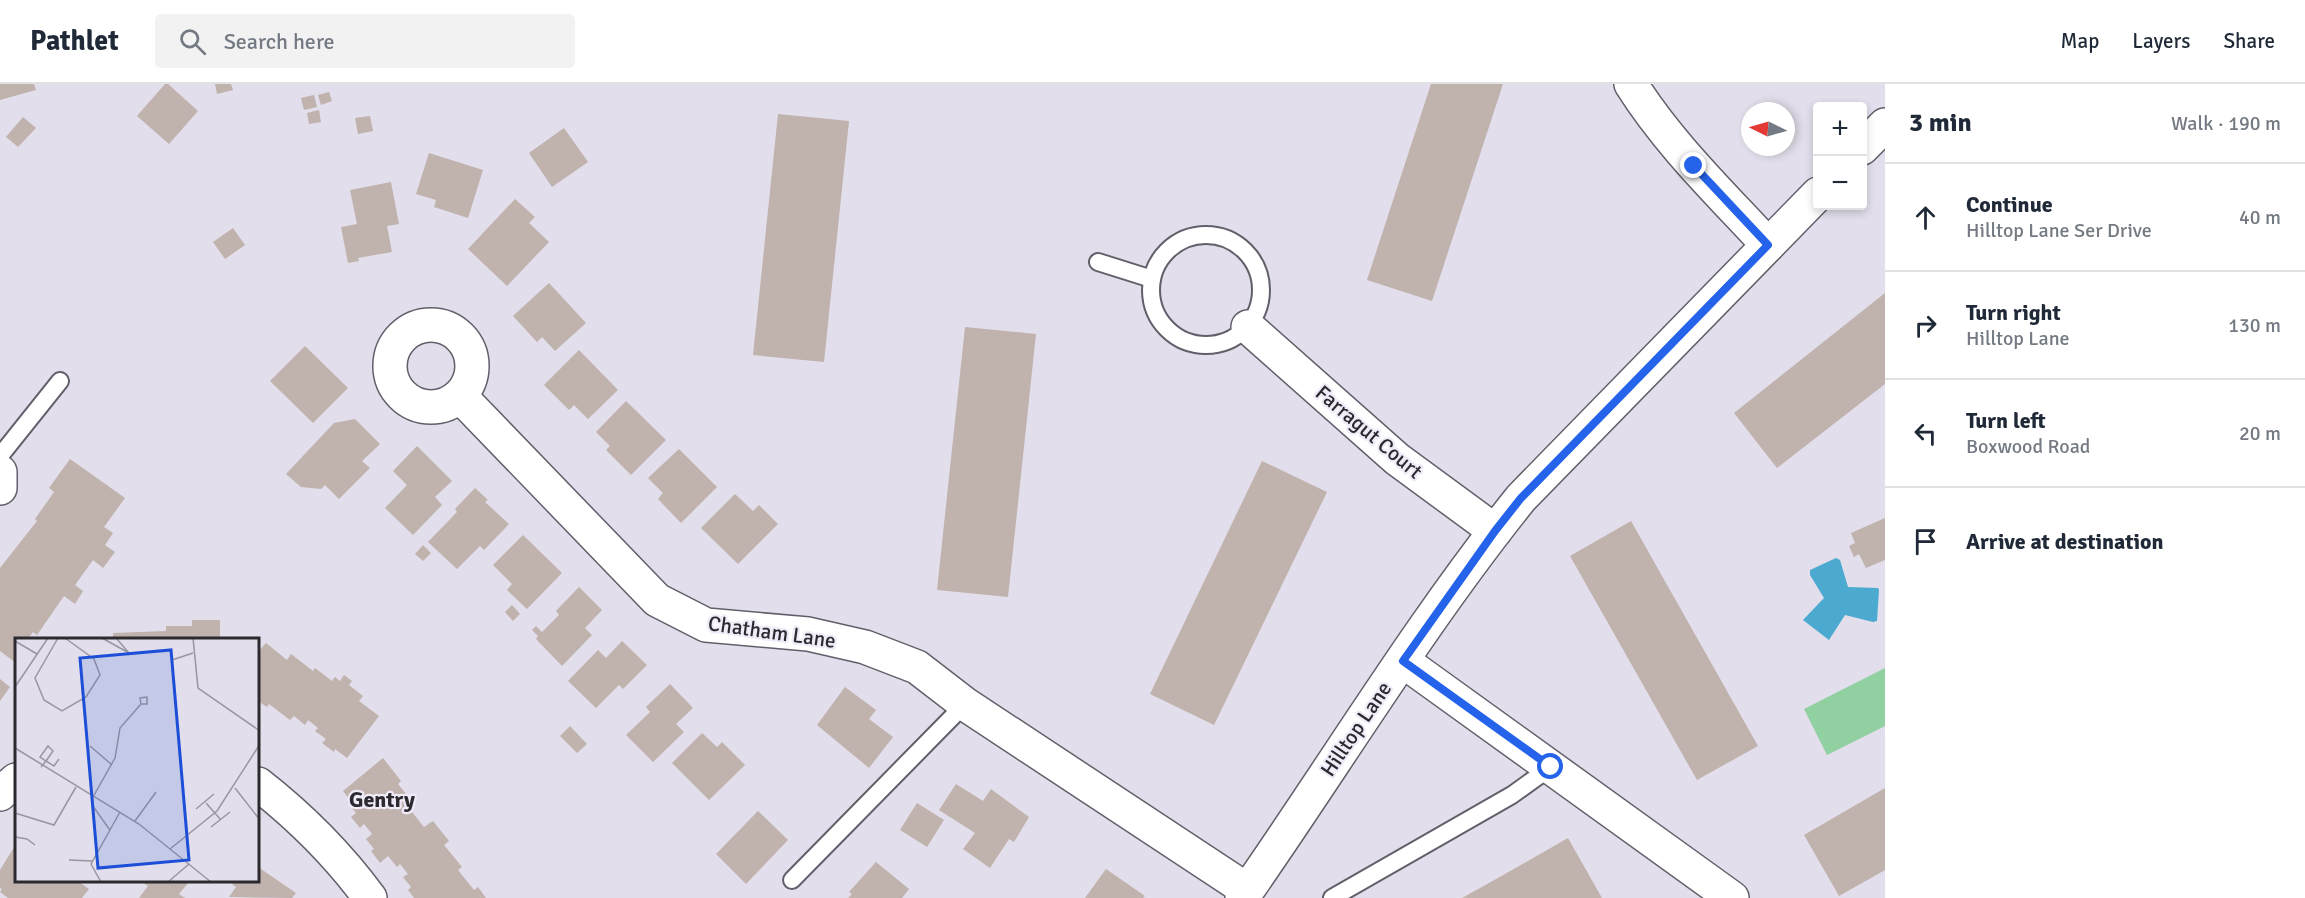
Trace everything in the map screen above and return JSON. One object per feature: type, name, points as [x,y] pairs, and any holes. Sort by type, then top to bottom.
[{"type":"street","points":[[1631,84],[1646,109],[1768,245]]},
{"type":"street","points":[[1867,144],[1885,125]]},
{"type":"street","name":"Hilltop Lane","points":[[1244,894],[1403,661],[1521,498],[1813,199]]},
{"type":"street","name":"Farragut Court","points":[[1248,327],[1397,459],[1495,531]]},
{"type":"street","name":"Chatham Lane","points":[[460,396],[657,600],[706,625],[808,634],[865,647],[917,667],[965,704],[1244,894]]},
{"type":"street","points":[[0,472],[0,488]]},
{"type":"street","points":[[1403,661],[1732,898]]},
{"type":"street","points":[[0,794],[15,781]]},
{"type":"street","points":[[260,786],[349,870],[370,898]]},
{"type":"lane","points":[[1211,235],[1232,241],[1248,254],[1259,274],[1261,295],[1255,316],[1248,327],[1222,343],[1201,345],[1180,340],[1163,326],[1153,307],[1152,279],[1157,265],[1170,248],[1190,237],[1211,235]]},
{"type":"lane","points":[[1098,262],[1152,279]]},
{"type":"lane","points":[[0,456],[60,381]]},
{"type":"lane","points":[[792,880],[965,704]]},
{"type":"lane","points":[[1332,898],[1512,795],[1551,767]]},
{"type":"green space","points":[[1885,668],[1885,726],[1827,755],[1804,709]]},
{"type":"water","points":[[1836,558],[1840,560],[1848,587],[1878,588],[1877,621],[1845,615],[1829,640],[1803,620],[1824,598],[1810,575],[1810,570]]},
{"type":"building","points":[[0,84],[34,84],[36,90],[0,100]]},
{"type":"building","points":[[165,84],[168,84],[198,111],[169,144],[137,116]]},
{"type":"building","points":[[215,84],[231,84],[233,90],[217,94]]},
{"type":"building","points":[[1431,84],[1503,84],[1432,301],[1367,280]]},
{"type":"building","points":[[329,92],[332,101],[321,105],[318,95]]},
{"type":"building","points":[[314,95],[317,107],[304,110],[301,98]]},
{"type":"building","points":[[319,110],[321,122],[309,124],[307,113]]},
{"type":"building","points":[[778,114],[849,121],[824,362],[753,355]]},
{"type":"building","points":[[370,116],[373,131],[358,134],[355,118]]},
{"type":"building","points":[[23,117],[36,128],[18,147],[6,137]]},
{"type":"building","points":[[564,128],[588,162],[552,187],[529,153]]},
{"type":"building","points":[[429,153],[483,170],[468,218],[434,207],[436,200],[416,194]]},
{"type":"building","points":[[391,182],[399,224],[387,226],[392,252],[358,258],[359,261],[348,263],[341,227],[357,224],[350,190]]},
{"type":"building","points":[[515,199],[535,217],[529,223],[549,242],[507,286],[468,249]]},
{"type":"building","points":[[233,228],[245,245],[225,259],[213,242]]},
{"type":"building","points":[[549,283],[586,323],[555,351],[542,337],[537,342],[513,316]]},
{"type":"building","points":[[1885,293],[1885,384],[1777,468],[1734,413]]},
{"type":"building","points":[[965,327],[1036,334],[1008,597],[937,590]]},
{"type":"building","points":[[305,346],[348,388],[313,423],[270,381]]},
{"type":"building","points":[[579,350],[618,390],[588,419],[574,405],[569,410],[544,385]]},
{"type":"building","points":[[626,401],[666,440],[631,475],[606,450],[610,446],[596,432]]},
{"type":"building","points":[[355,419],[380,444],[362,461],[370,468],[339,499],[325,485],[321,489],[301,487],[286,474],[334,423]]},
{"type":"building","points":[[417,446],[452,481],[435,497],[442,505],[413,535],[385,508],[407,485],[393,471]]},
{"type":"building","points":[[679,449],[717,487],[681,523],[658,499],[663,493],[648,478]]},
{"type":"building","points":[[70,459],[125,498],[104,527],[113,533],[105,545],[115,552],[103,568],[93,560],[75,585],[83,591],[75,604],[64,596],[37,635],[33,632],[28,638],[15,638],[15,662],[0,651],[0,568],[37,521],[35,519],[54,492],[49,488]]},
{"type":"building","points":[[1262,461],[1327,492],[1214,725],[1150,694]]},
{"type":"building","points":[[475,488],[488,500],[485,502],[509,524],[484,550],[480,546],[457,569],[428,542],[457,512],[455,509]]},
{"type":"building","points":[[735,494],[753,511],[759,505],[778,524],[738,564],[701,528]]},
{"type":"building","points":[[1885,518],[1885,560],[1866,568],[1859,554],[1854,557],[1849,546],[1855,543],[1851,533]]},
{"type":"building","points":[[1631,521],[1758,746],[1697,780],[1570,556]]},
{"type":"building","points":[[523,535],[562,573],[527,609],[507,590],[512,584],[493,565]]},
{"type":"building","points":[[423,545],[431,553],[423,561],[415,554]]},
{"type":"building","points":[[579,587],[602,610],[585,628],[592,635],[562,666],[536,639],[538,636],[532,630],[536,626],[542,632],[559,615],[556,611]]},
{"type":"building","points":[[512,605],[520,614],[513,621],[505,612]]},
{"type":"building","points":[[192,620],[220,620],[220,638],[113,638],[113,633],[166,631],[166,626],[192,626]]},
{"type":"building","points":[[622,641],[647,665],[623,689],[619,685],[596,708],[568,681],[598,650],[606,658]]},
{"type":"building","points":[[266,643],[287,660],[291,654],[313,671],[315,668],[332,681],[335,677],[340,681],[344,675],[352,681],[349,685],[363,696],[359,701],[379,716],[347,758],[322,743],[326,739],[315,731],[318,728],[308,720],[305,725],[294,716],[290,720],[269,704],[267,707],[260,702],[260,650]]},
{"type":"building","points":[[0,679],[10,687],[0,701]]},
{"type":"building","points":[[670,684],[693,708],[676,724],[684,732],[653,762],[626,735],[650,712],[646,707]]},
{"type":"building","points":[[845,687],[876,710],[869,719],[893,737],[869,768],[817,725]]},
{"type":"building","points":[[570,726],[587,744],[577,753],[560,736]]},
{"type":"building","points":[[702,733],[717,747],[722,742],[745,765],[709,800],[672,763]]},
{"type":"building","points":[[383,758],[401,781],[398,784],[413,803],[408,807],[424,827],[433,821],[449,841],[444,845],[462,867],[458,870],[474,890],[478,887],[486,898],[414,898],[408,890],[411,887],[403,877],[408,874],[400,864],[397,867],[388,856],[380,863],[371,851],[374,849],[366,839],[372,834],[364,824],[360,828],[351,817],[356,813],[347,802],[350,800],[343,791]]},
{"type":"building","points":[[956,784],[983,801],[991,789],[1029,817],[1014,842],[1009,839],[990,868],[963,849],[975,833],[939,810]]},
{"type":"building","points":[[1885,788],[1885,870],[1839,896],[1804,835]]},
{"type":"building","points":[[917,803],[944,820],[927,847],[900,830]]},
{"type":"building","points":[[758,811],[788,840],[746,884],[716,854]]},
{"type":"building","points":[[1568,838],[1602,898],[1462,898],[1505,874]]},
{"type":"building","points":[[15,846],[15,883],[80,883],[89,889],[82,898],[8,898],[0,892],[2,889],[0,888],[0,870]]},
{"type":"building","points":[[876,862],[909,889],[902,898],[848,898],[852,894],[849,892]]},
{"type":"building","points":[[260,868],[296,893],[292,898],[229,897],[236,887],[232,884],[260,883]]},
{"type":"building","points":[[1106,869],[1145,896],[1143,898],[1085,898]]},
{"type":"building","points":[[144,883],[188,883],[179,894],[185,898],[139,898],[148,886]]},
{"type":"district","name":"Gentry","points":[[382,799]]},
{"type":"route","points":[[1551,767],[1403,661],[1521,498],[1768,245],[1694,166]]}]
